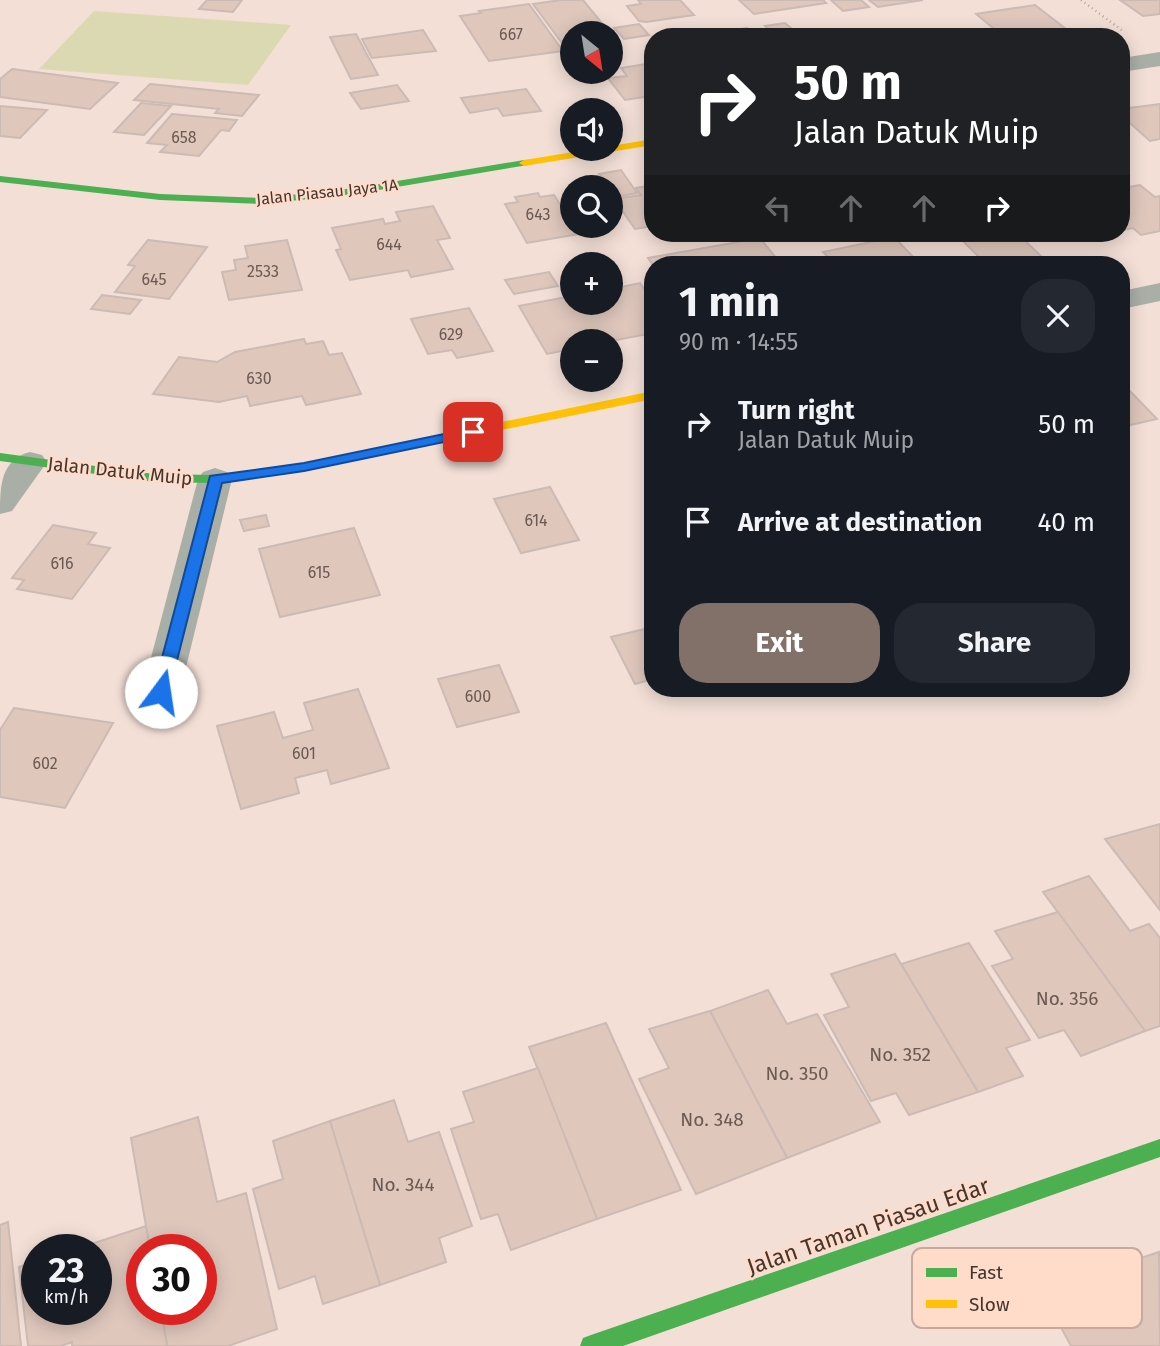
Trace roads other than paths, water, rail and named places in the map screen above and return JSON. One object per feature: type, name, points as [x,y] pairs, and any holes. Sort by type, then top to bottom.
[{"type":"street","points":[[1130,64],[1160,59]]},
{"type":"street","name":"Jalan Piasau Jaya 1A","points":[[0,179],[160,197],[262,201],[355,191],[644,143]]},
{"type":"street","points":[[1130,298],[1160,292]]},
{"type":"street","name":"Jalan Datuk Muip","points":[[15,460],[154,478],[215,480],[304,467],[644,397]]},
{"type":"street","points":[[0,503],[15,460]]},
{"type":"street","points":[[161,692],[215,480]]},
{"type":"street","name":"Jalan Taman Piasau Edar","points":[[591,1346],[1160,1148]]}]
